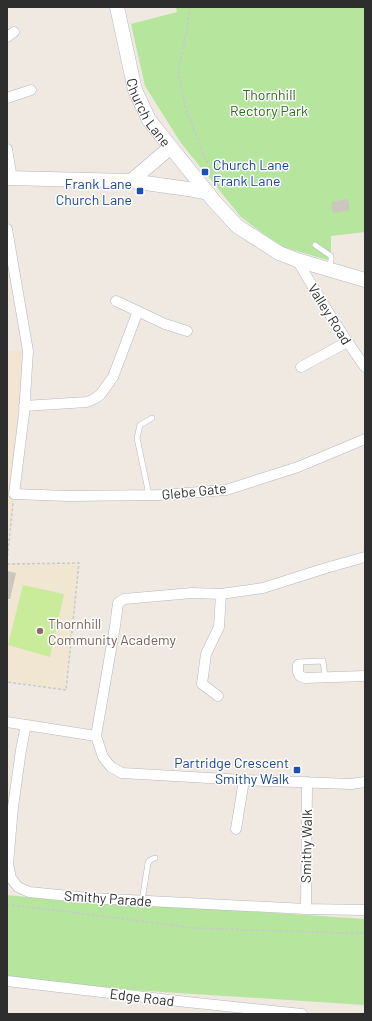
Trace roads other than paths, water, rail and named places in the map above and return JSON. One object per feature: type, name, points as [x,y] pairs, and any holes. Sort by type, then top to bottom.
[{"type":"main road","name":"Church Lane","points":[[118,7],[135,90],[149,120],[215,196],[237,226],[280,253],[297,260],[365,280]]},
{"type":"main road","points":[[131,181],[171,147]]},
{"type":"main road","points":[[10,179],[131,181],[188,189],[215,196]]},
{"type":"street","points":[[7,98],[31,90]]},
{"type":"street","points":[[7,149],[10,179]]},
{"type":"street","points":[[7,230],[28,351],[24,406],[87,402],[100,395],[113,377],[138,311]]},
{"type":"street","name":"Valley Road","points":[[297,260],[347,342],[365,367]]},
{"type":"street","points":[[116,301],[165,324],[187,331]]},
{"type":"street","points":[[301,367],[347,342]]},
{"type":"street","name":"Glebe Gate","points":[[24,406],[14,494],[68,496],[149,495],[226,490],[298,467],[365,439]]},
{"type":"street","points":[[365,557],[263,588],[221,594],[192,593],[124,599],[118,603],[96,736],[103,757],[111,767],[122,774],[351,784],[365,782]]},
{"type":"street","points":[[218,696],[202,684],[206,654],[219,627],[221,594]]},
{"type":"street","points":[[298,665],[298,672],[302,677],[365,676]]},
{"type":"street","points":[[7,722],[96,736]]},
{"type":"street","name":"Smithy Parade","points":[[26,725],[13,807],[8,864],[11,878],[18,887],[28,892],[89,898],[306,909],[365,910]]},
{"type":"street","points":[[236,829],[244,780]]},
{"type":"street","name":"Smithy Walk","points":[[306,909],[307,782]]},
{"type":"street","name":"Edge Road","points":[[7,981],[302,1014]]},
{"type":"lane","points":[[315,245],[331,256],[331,261],[326,269]]},
{"type":"lane","points":[[149,495],[137,438],[140,425],[152,418]]},
{"type":"lane","points":[[298,665],[298,662],[324,661],[325,677]]},
{"type":"lane","points":[[142,901],[148,863],[150,860],[155,858]]},
{"type":"place","name":"Church Lane Frank Lane","points":[[205,172]]},
{"type":"place","name":"Frank Lane Church Lane","points":[[140,191]]},
{"type":"place","name":"Thornhill Community Academy","points":[[40,631]]},
{"type":"place","name":"Partridge Crescent Smithy Walk","points":[[297,770]]},
{"type":"park label","name":"Thornhill Rectory Park","points":[[269,102]]}]
